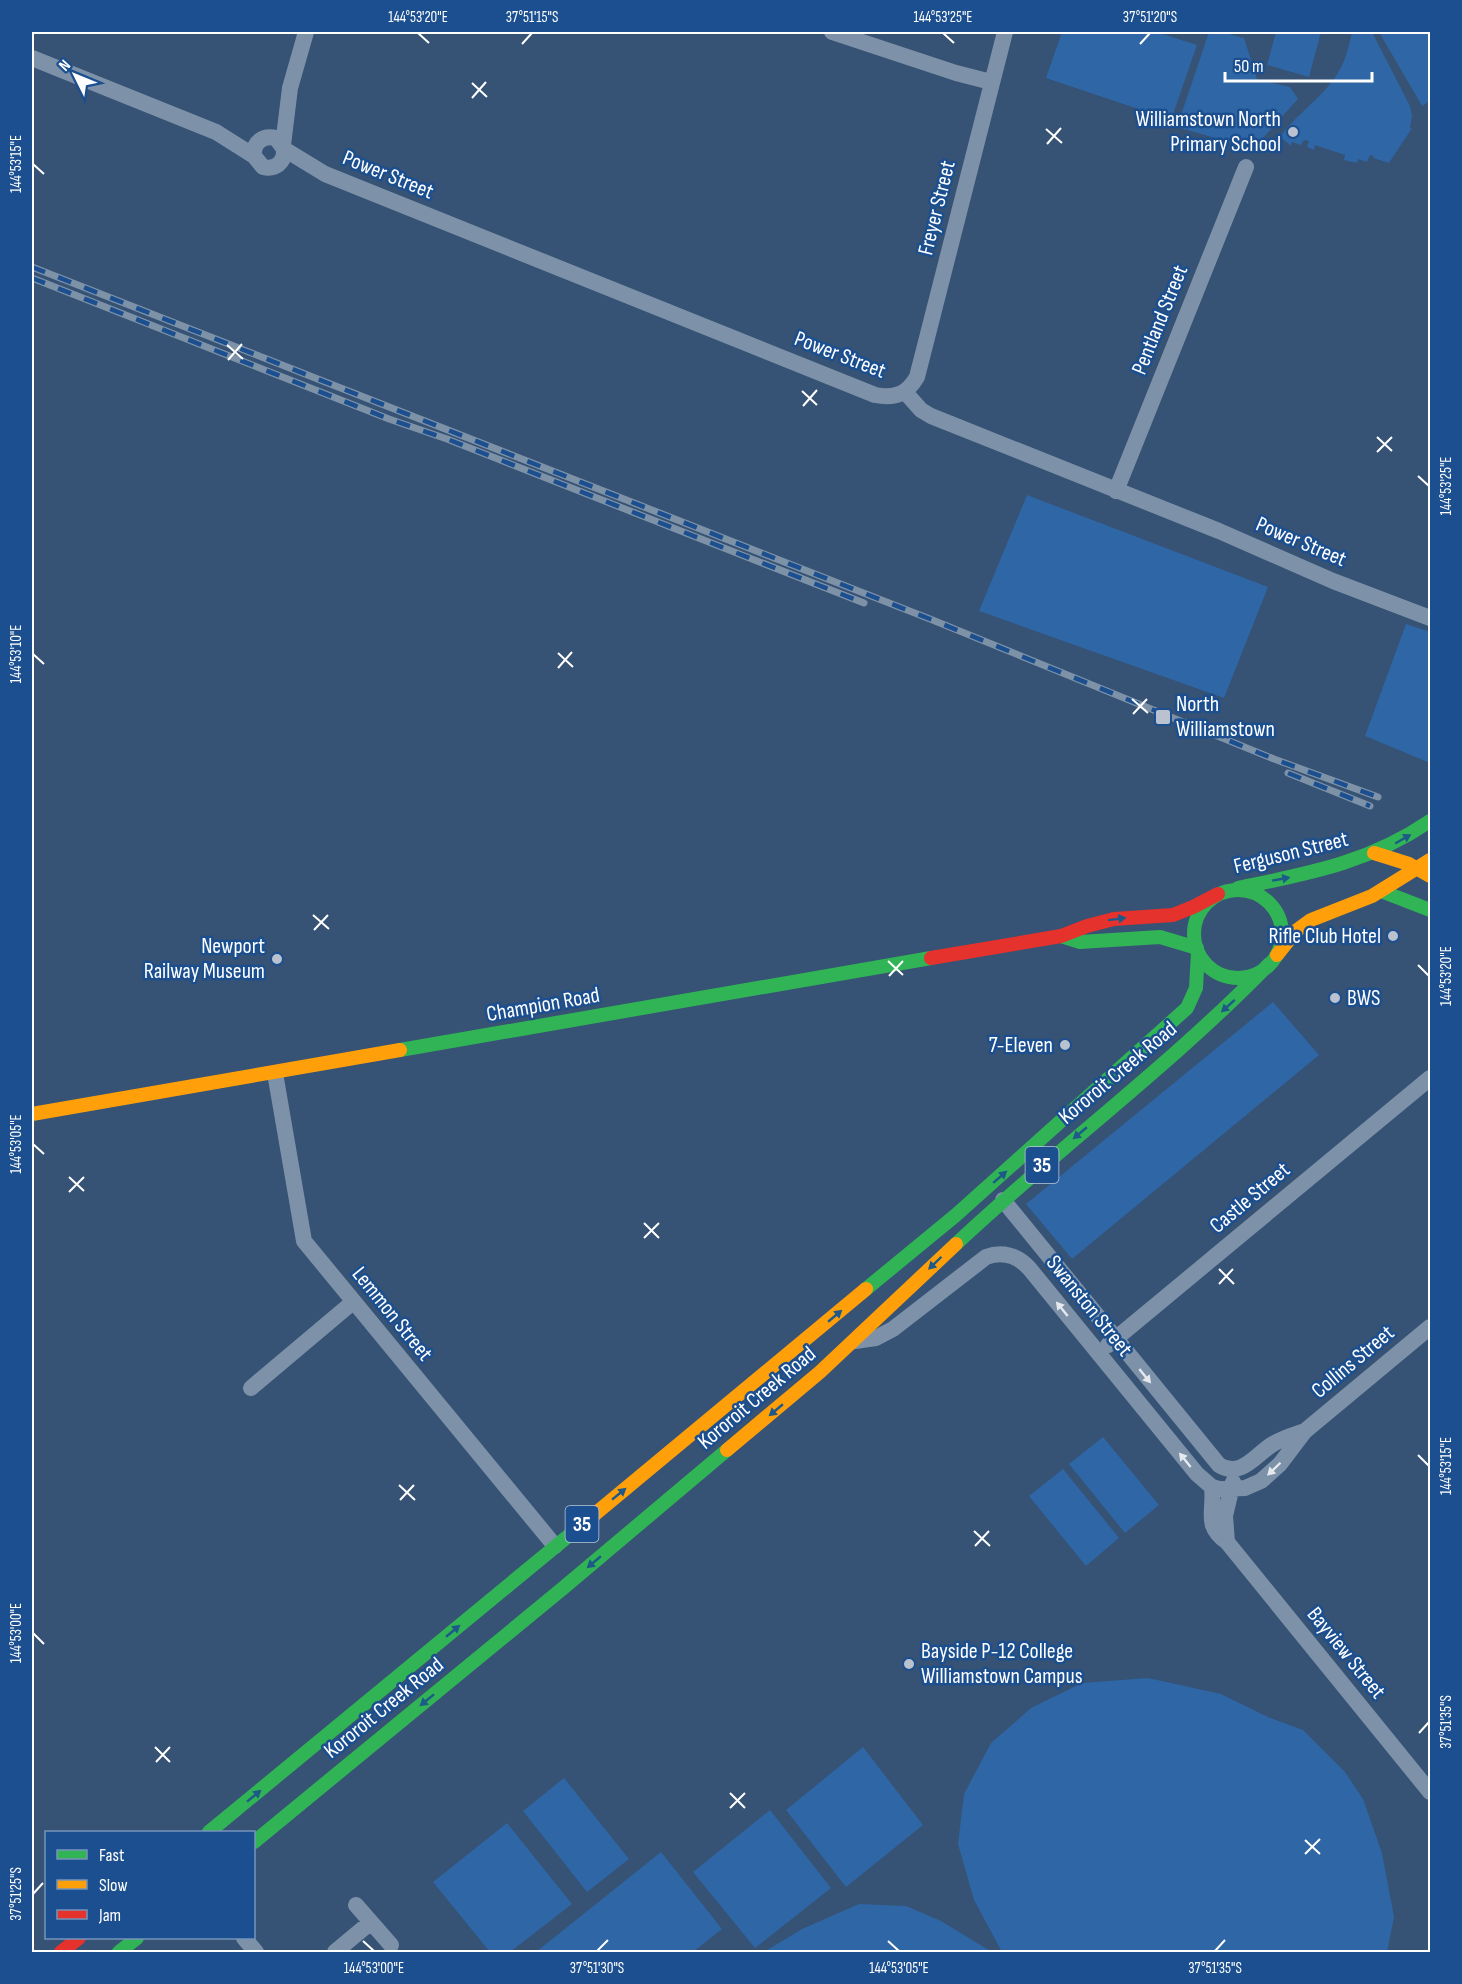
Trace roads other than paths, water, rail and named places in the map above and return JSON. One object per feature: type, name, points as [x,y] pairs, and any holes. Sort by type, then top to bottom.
[{"type":"main road","name":"Ferguson Street","points":[[1221,893],[1315,873],[1374,853],[1398,842],[1431,821]]},
{"type":"main road","points":[[1374,853],[1425,872]]},
{"type":"main road","name":"35","points":[[1271,963],[1280,949],[1282,935],[1280,921],[1274,908],[1264,898],[1252,892],[1238,890],[1221,893],[1207,903],[1196,920],[1194,934],[1197,950],[1210,967],[1221,974],[1234,978],[1253,975],[1271,963],[1304,924],[1318,916],[1425,872],[1431,860]]},
{"type":"main road","points":[[1381,891],[1431,910]]},
{"type":"main road","name":"Champion Road","points":[[32,1114],[1061,936],[1083,925],[1096,922],[1176,914],[1191,909],[1221,893]]},
{"type":"main road","name":"Champion Road","points":[[1061,936],[1080,942],[1160,937],[1197,950]]},
{"type":"main road","name":"Kororoit Creek Road","points":[[210,1831],[555,1546],[833,1342],[956,1215],[1181,1015],[1191,1003],[1198,984],[1197,950]]},
{"type":"main road","name":"Kororoit Creek Road","points":[[255,1841],[562,1589],[833,1342],[1174,1054],[1237,998],[1271,963]]},
{"type":"main road","points":[[61,1953],[78,1939]]},
{"type":"main road","points":[[119,1953],[136,1939]]},
{"type":"street","points":[[32,58],[216,132],[254,156],[263,167],[273,168],[284,158],[290,88],[306,32]]},
{"type":"street","points":[[832,32],[956,73],[992,82]]},
{"type":"street","name":"Freyer Street","points":[[905,392],[918,373],[1005,32]]},
{"type":"street","points":[[254,156],[255,146],[264,138],[290,88]]},
{"type":"street","points":[[216,132],[276,138],[284,147]]},
{"type":"street","name":"Power Street","points":[[284,147],[325,174]]},
{"type":"street","name":"Power Street","points":[[278,165],[325,174],[876,394],[893,397],[905,392],[921,410],[931,416],[1431,618]]},
{"type":"street","name":"Pentland Street","points":[[1116,490],[1246,166]]},
{"type":"street","name":"Lemmon Street","points":[[275,1073],[304,1241],[555,1546]]},
{"type":"street","name":"Castle Street","points":[[1098,1353],[1431,1078]]},
{"type":"street","name":"Swanston Street","points":[[1003,1200],[1213,1460],[1224,1468],[1236,1469]]},
{"type":"street","name":"Swanston Street","points":[[833,1342],[869,1340],[893,1329],[982,1259],[998,1254],[1014,1257],[1025,1264],[1197,1474],[1212,1487]]},
{"type":"street","points":[[251,1388],[353,1302]]},
{"type":"street","name":"Collins Street","points":[[1232,1490],[1245,1488],[1261,1481],[1280,1464],[1305,1431],[1431,1327]]},
{"type":"street","name":"Collins Street","points":[[1236,1469],[1245,1466],[1272,1444],[1305,1431]]},
{"type":"street","points":[[1227,1542],[1225,1516],[1236,1469]]},
{"type":"street","points":[[1212,1487],[1232,1490]]},
{"type":"street","name":"Bayview Street","points":[[1212,1487],[1212,1527],[1216,1534],[1227,1542],[1431,1792]]},
{"type":"street","points":[[356,1905],[391,1945]]},
{"type":"street","points":[[335,1953],[371,1922]]},
{"type":"street","points":[[245,1939],[256,1953]]},
{"type":"railway","points":[[32,267],[930,619],[1274,759],[1378,797]]},
{"type":"railway","points":[[32,278],[864,603]]},
{"type":"railway","points":[[1288,773],[1370,806]]},
{"type":"place","name":"Williamstown North Primary School","points":[[1293,132]]},
{"type":"place","name":"North Williamstown","points":[[1163,717]]},
{"type":"place","name":"Rifle Club Hotel","points":[[1393,936]]},
{"type":"place","name":"Newport Railway Museum","points":[[277,959]]},
{"type":"place","name":"BWS","points":[[1335,998]]},
{"type":"place","name":"7-Eleven","points":[[1065,1045]]},
{"type":"place","name":"Bayside P-12 College Williamstown Campus","points":[[909,1664]]}]
